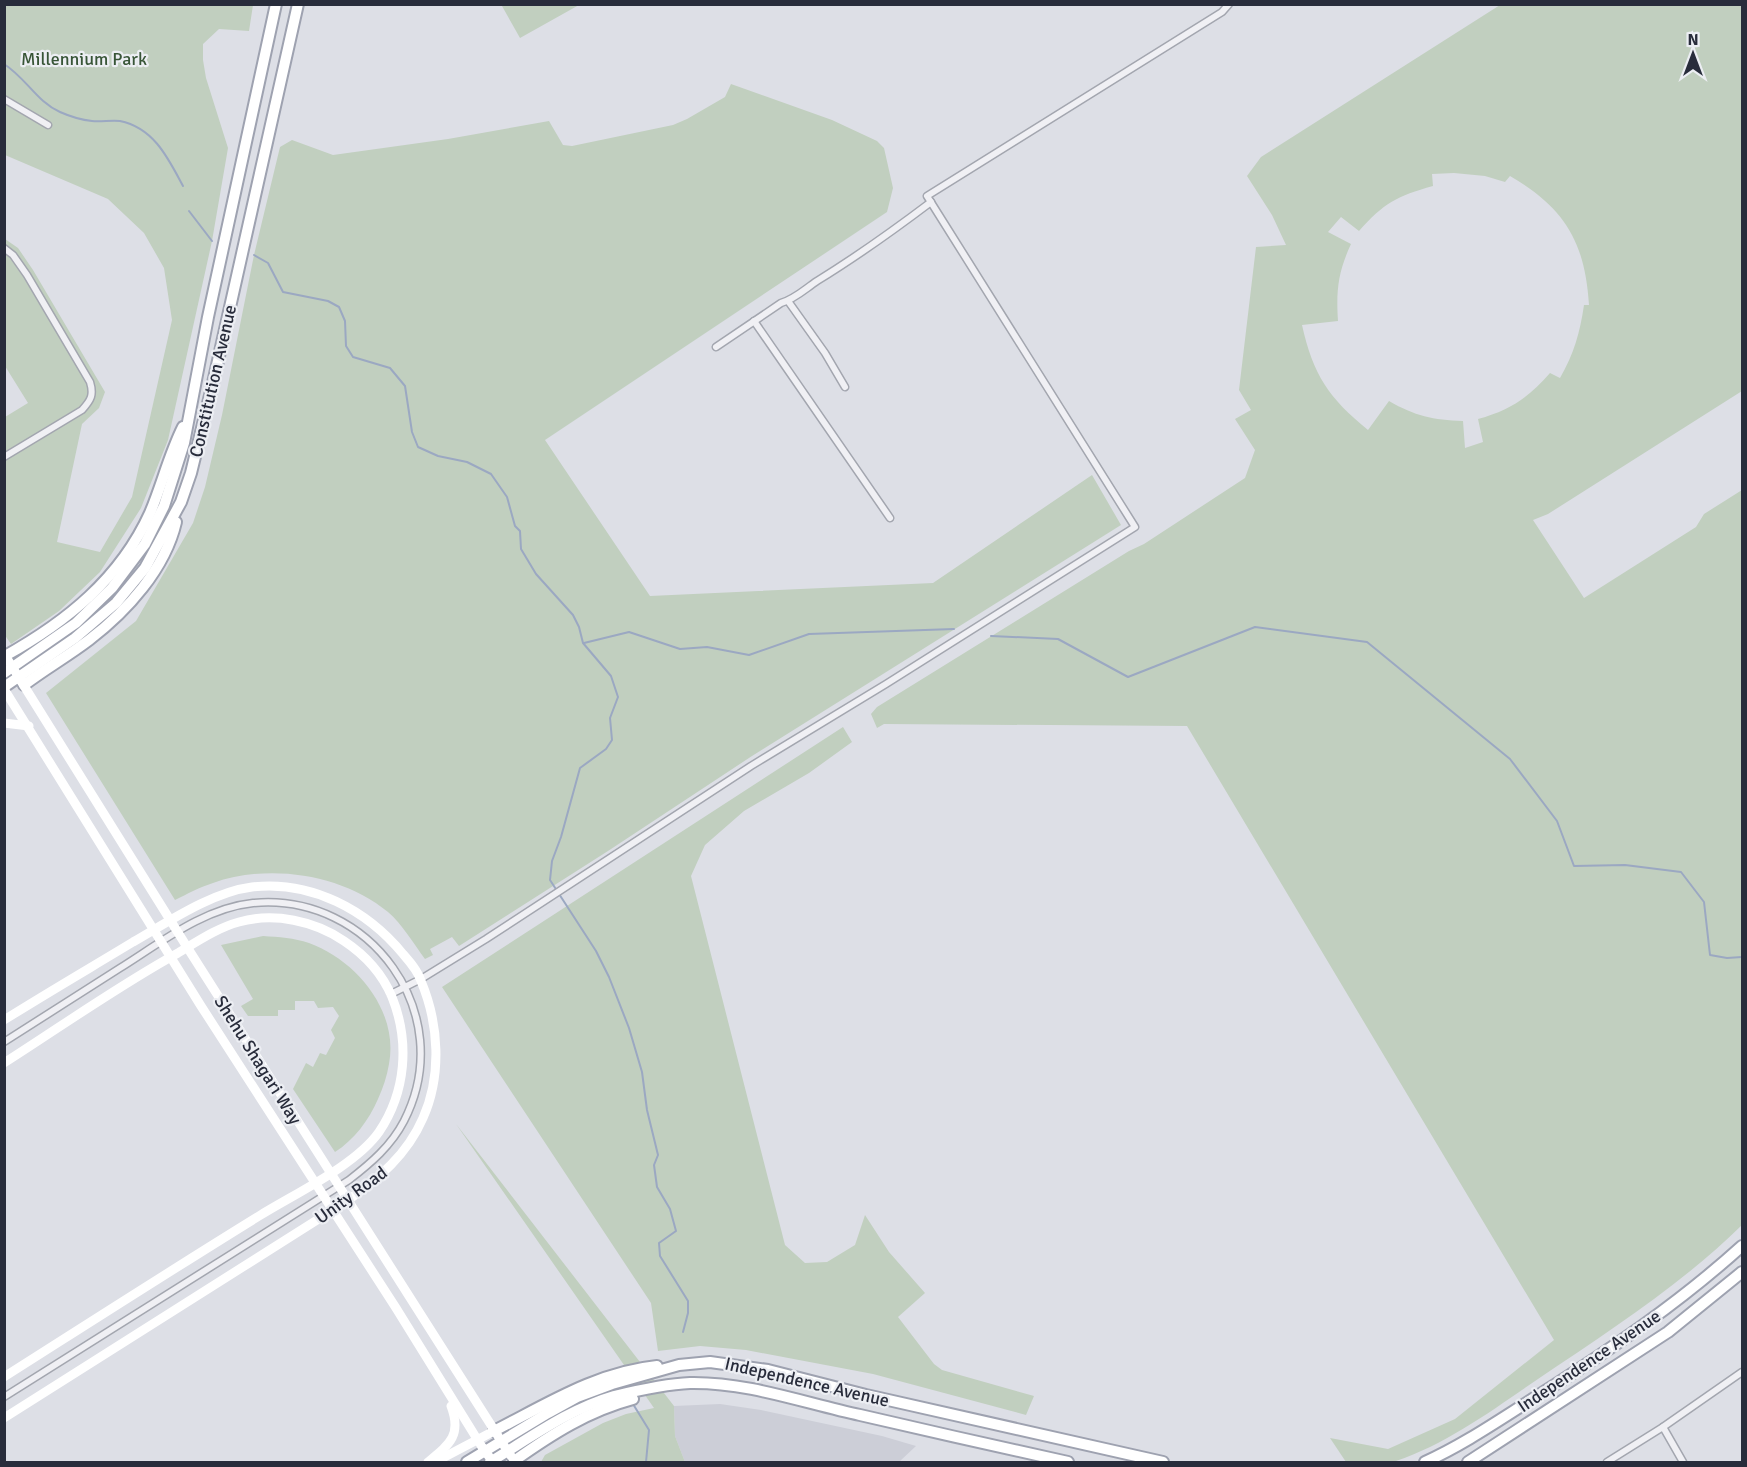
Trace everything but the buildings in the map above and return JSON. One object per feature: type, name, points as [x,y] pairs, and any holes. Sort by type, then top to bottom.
[{"type":"main road","name":"Constitution Avenue","points":[[4,673],[57,638],[84,616],[128,569],[156,525],[165,506],[179,464],[191,410],[208,317],[276,4]]},
{"type":"main road","name":"Constitution Avenue","points":[[5,692],[116,603],[145,568],[182,502],[191,473],[298,4]]},
{"type":"main road","points":[[5,657],[65,619],[94,594],[128,553],[149,515],[178,436],[191,410]]},
{"type":"main road","points":[[23,683],[90,640],[112,621],[146,583],[166,552],[182,502]]},
{"type":"main road","name":"Independence Avenue","points":[[1425,1462],[1509,1414],[1615,1346],[1702,1282],[1743,1246]]},
{"type":"main road","name":"Independence Avenue","points":[[1468,1462],[1652,1343],[1743,1272]]},
{"type":"main road","name":"Independence Avenue","points":[[467,1462],[577,1397],[612,1384],[679,1365],[710,1362],[757,1368],[1163,1462]]},
{"type":"main road","points":[[497,1434],[566,1393],[604,1377],[640,1368],[679,1365]]},
{"type":"main road","points":[[513,1460],[584,1417],[621,1402],[690,1383]]},
{"type":"main road","name":"Independence Avenue","points":[[491,1462],[551,1425],[591,1404],[641,1390],[690,1383],[761,1391],[843,1412],[1068,1462]]},
{"type":"street","points":[[391,994],[421,979],[500,930],[796,737],[886,684],[1135,527],[927,195],[1222,12],[1229,4]]},
{"type":"street","points":[[4,99],[48,125]]},
{"type":"street","points":[[716,347],[815,282],[843,267],[931,202]]},
{"type":"street","points":[[4,248],[13,255],[27,275],[90,382],[93,391],[91,400],[82,410],[4,457]]},
{"type":"street","points":[[788,301],[825,353],[845,387]]},
{"type":"street","points":[[754,321],[890,518]]},
{"type":"street","name":"Shehu Shagari Way","points":[[5,657],[338,1187],[513,1460]]},
{"type":"street","points":[[5,692],[23,683]]},
{"type":"street","name":"Shehu Shagari Way","points":[[5,692],[29,726],[161,942],[396,1308],[491,1462]]},
{"type":"street","points":[[4,723],[29,726]]},
{"type":"street","name":"Unity Road","points":[[4,1020],[154,930],[231,892],[251,887],[271,886],[302,890],[332,898],[374,924],[394,943],[421,979],[435,1031],[436,1047],[434,1081],[424,1117],[416,1133],[395,1162],[380,1177],[332,1211],[4,1418]]},
{"type":"street","name":"Unity Road","points":[[4,1042],[178,932],[213,914],[253,903],[291,904],[326,914],[364,937],[383,954],[406,986],[420,1046],[417,1087],[405,1120],[384,1151],[371,1163],[338,1187],[4,1397]]},
{"type":"street","name":"Unity Road","points":[[4,1063],[187,947],[220,929],[241,921],[262,918],[290,919],[313,925],[355,948],[369,962],[391,994],[403,1038],[402,1073],[397,1095],[388,1116],[367,1146],[330,1174],[144,1287],[4,1377]]},
{"type":"street","points":[[1607,1462],[1743,1372]]},
{"type":"street","points":[[429,1462],[446,1448],[455,1434],[456,1417],[447,1392]]},
{"type":"street","points":[[1663,1427],[1683,1462]]},
{"type":"street","points":[[434,1462],[480,1444],[497,1434]]},
{"type":"shaded area","points":[[720,1404],[761,1410],[882,1436],[916,1446],[899,1462],[685,1462],[675,1436],[674,1406]]},
{"type":"green space","name":"Millennium Park","points":[[5,5],[253,5],[249,31],[219,29],[203,44],[206,78],[228,148],[212,241],[168,440],[141,508],[100,572],[59,611],[11,644],[4,634],[5,417],[28,403],[5,366],[5,239],[18,248],[33,270],[105,392],[99,408],[82,424],[57,542],[100,552],[132,497],[172,320],[164,268],[144,233],[108,199],[5,155]]},
{"type":"green space","points":[[579,5],[520,38],[502,6]]},
{"type":"green space","points":[[1500,5],[1742,5],[1742,391],[1548,514],[1533,520],[1584,598],[1696,527],[1704,514],[1742,490],[1742,1225],[1694,1268],[1644,1306],[1487,1414],[1434,1445],[1396,1461],[1384,1463],[1346,1462],[1330,1438],[1388,1449],[1455,1419],[1554,1340],[1187,726],[884,724],[877,728],[871,714],[877,707],[1129,551],[1144,544],[1245,478],[1255,450],[1235,419],[1251,410],[1239,390],[1256,247],[1286,245],[1272,215],[1247,176],[1261,157]],"holes":[[[1454,173],[1485,176],[1505,182],[1510,176],[1529,188],[1558,214],[1577,245],[1583,263],[1589,305],[1584,305],[1578,334],[1569,360],[1560,378],[1550,373],[1518,402],[1500,412],[1478,419],[1483,442],[1465,448],[1463,421],[1424,416],[1389,401],[1368,430],[1343,407],[1324,384],[1311,358],[1302,325],[1338,321],[1339,282],[1351,244],[1328,232],[1341,217],[1359,231],[1384,207],[1400,197],[1433,186],[1432,174]]]},
{"type":"green space","points":[[731,84],[832,120],[877,141],[884,148],[893,188],[887,212],[545,440],[650,596],[933,583],[1092,475],[1121,525],[752,756],[459,946],[452,937],[430,949],[433,955],[425,959],[393,917],[370,899],[327,881],[304,876],[281,873],[235,877],[203,886],[175,900],[46,693],[136,621],[193,523],[205,487],[222,415],[254,255],[280,147],[292,140],[333,155],[448,139],[549,121],[563,145],[572,146],[673,125],[725,97]]},
{"type":"green space","points":[[843,727],[852,742],[809,773],[744,811],[705,845],[691,876],[785,1245],[805,1263],[827,1262],[855,1245],[865,1215],[889,1252],[925,1293],[898,1317],[934,1364],[942,1370],[1034,1396],[1026,1415],[873,1374],[746,1350],[700,1346],[658,1351],[651,1303],[442,987]]},
{"type":"green space","points":[[263,936],[309,943],[343,962],[370,990],[387,1025],[390,1044],[389,1064],[380,1095],[360,1129],[335,1152],[293,1089],[306,1063],[313,1067],[320,1053],[326,1055],[335,1038],[331,1030],[339,1016],[333,1007],[318,1008],[314,1001],[295,1001],[295,1010],[278,1010],[278,1016],[248,1016],[241,1006],[253,999],[221,945]]},
{"type":"green space","points":[[456,1124],[674,1406],[675,1436],[685,1462],[541,1462],[545,1455],[603,1423],[626,1414],[654,1408]]},
{"type":"waterway","points":[[4,64],[45,102],[60,112],[88,120],[120,121],[142,130],[159,146],[183,186]]},
{"type":"waterway","points":[[189,211],[212,241]]},
{"type":"waterway","points":[[254,255],[268,263],[283,292],[328,301],[339,307],[345,321],[346,346],[353,357],[390,368],[405,386],[412,432],[418,447],[438,456],[467,462],[491,474],[507,497],[515,526],[520,531],[521,549],[536,574],[573,615],[583,643],[611,676],[618,697],[610,718],[612,740],[606,749],[580,768],[552,861],[550,880],[596,951],[609,977],[629,1028],[642,1072],[647,1110],[658,1155],[654,1165],[657,1187],[670,1209],[676,1231],[659,1243],[660,1256],[688,1301],[688,1313],[683,1332]]},
{"type":"waterway","points":[[991,636],[1058,639],[1128,677],[1255,627],[1367,642],[1510,759],[1557,821],[1574,866],[1625,865],[1681,872],[1704,902],[1710,955],[1727,958],[1742,957]]},
{"type":"waterway","points":[[584,643],[629,632],[680,649],[707,647],[749,655],[809,634],[954,629]]},
{"type":"waterway","points":[[633,1404],[649,1430],[646,1462]]}]
